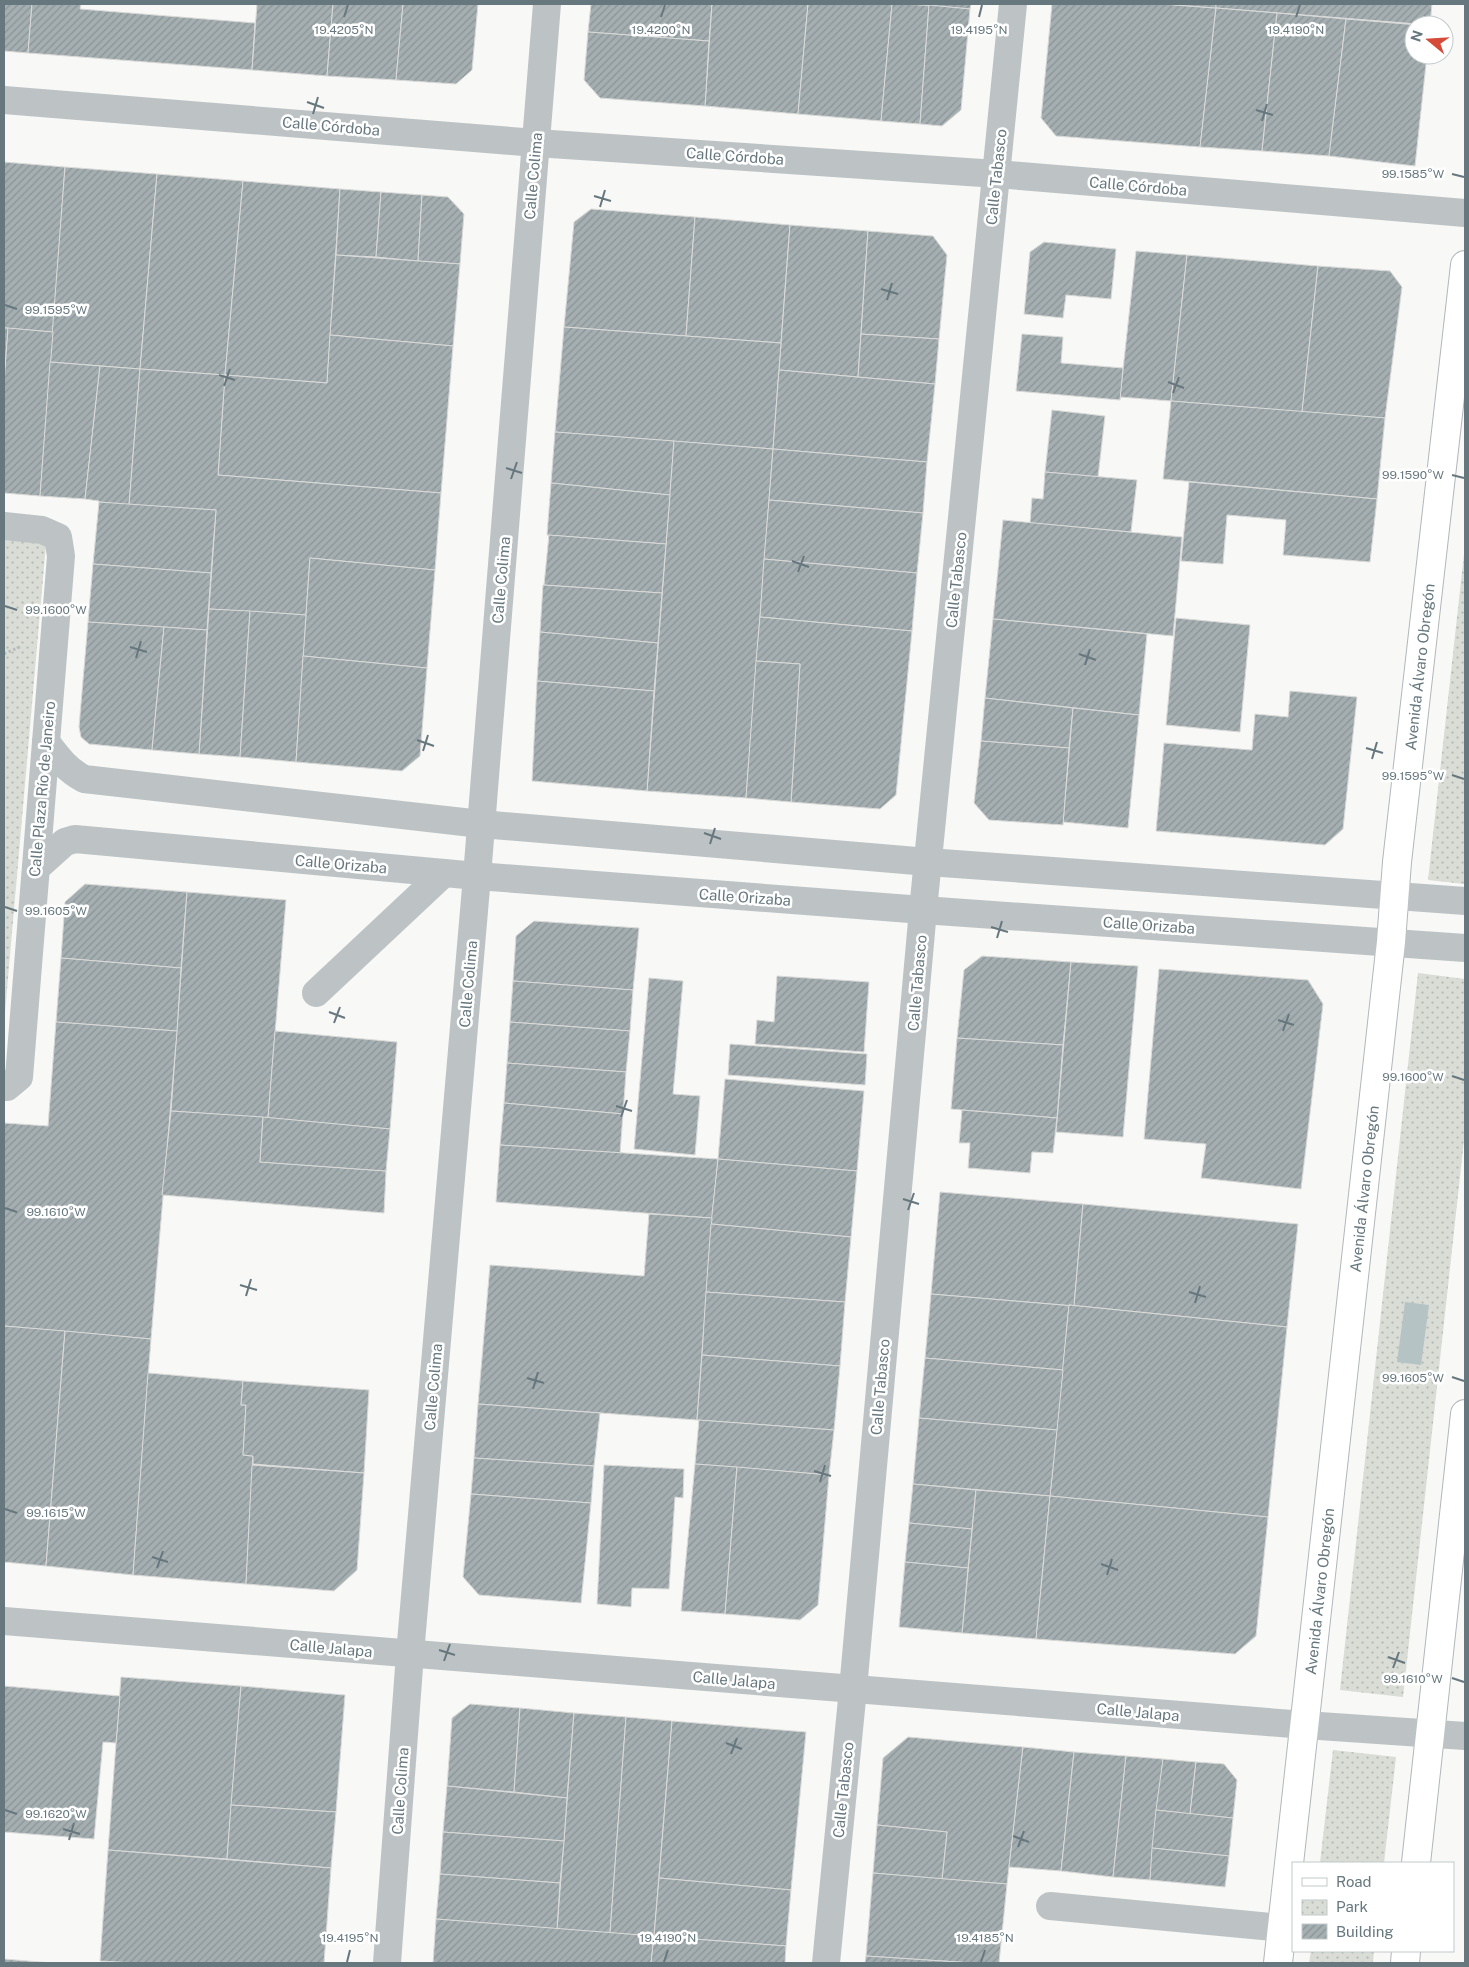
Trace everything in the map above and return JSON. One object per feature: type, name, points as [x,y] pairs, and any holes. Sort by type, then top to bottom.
[{"type":"main road","name":"Avenida Álvaro Obregón","points":[[1278,1963],[1465,265]]},
{"type":"main road","points":[[1416,1862],[1465,1414]]},
{"type":"street","name":"Calle Colima","points":[[387,1963],[410,1654],[477,876],[547,4]]},
{"type":"street","name":"Calle Tabasco","points":[[826,1963],[853,1689],[923,910],[1013,4]]},
{"type":"street","name":"Calle Córdoba","points":[[4,100],[536,143],[996,174],[1465,213]]},
{"type":"street","name":"Calle Plaza Río de Janeiro","points":[[4,526],[42,530],[58,537],[61,556],[19,1077],[7,1087],[4,1087]]},
{"type":"street","points":[[46,742],[71,772],[84,779],[481,824],[928,862],[1465,901]]},
{"type":"street","name":"Calle Orizaba","points":[[36,868],[65,842],[75,838],[477,876],[1465,948]]},
{"type":"street","points":[[316,993],[444,873]]},
{"type":"street","name":"Calle Jalapa","points":[[4,1621],[1305,1725],[1465,1736]]},
{"type":"street","points":[[1050,1906],[1283,1928]]},
{"type":"path","points":[[4,654],[24,645]]},
{"type":"green space","points":[[4,540],[46,544],[4,1024]]},
{"type":"green space","points":[[1465,545],[1465,884],[1428,880]]},
{"type":"green space","points":[[1418,973],[1465,979],[1465,1131],[1403,1697],[1340,1690]]},
{"type":"green space","points":[[1333,1750],[1396,1757],[1384,1862],[1320,1862]]},
{"type":"green space","points":[[1311,1952],[1374,1952],[1373,1963],[1309,1963]]},
{"type":"shaded area","points":[[1405,1302],[1429,1305],[1421,1365],[1397,1362]]},
{"type":"building","points":[[4,4],[32,4],[28,53],[4,51]]},
{"type":"building","points":[[32,4],[81,4],[80,9],[255,23],[252,70],[28,53]]},
{"type":"building","points":[[257,4],[333,4],[327,76],[252,70]]},
{"type":"building","points":[[333,4],[403,4],[396,80],[327,76]]},
{"type":"building","points":[[403,4],[478,4],[472,70],[456,84],[396,80]]},
{"type":"building","points":[[591,4],[712,4],[709,41],[588,32]]},
{"type":"building","points":[[712,4],[808,4],[798,114],[705,106]]},
{"type":"building","points":[[808,4],[892,4],[881,121],[798,114]]},
{"type":"building","points":[[892,4],[929,5],[920,124],[881,121]]},
{"type":"building","points":[[909,4],[971,4],[970,9]]},
{"type":"building","points":[[1052,4],[1163,4],[1216,8],[1200,147],[1056,136],[1041,118]]},
{"type":"building","points":[[1163,4],[1216,4],[1216,8]]},
{"type":"building","points":[[1216,4],[1432,4],[1431,15],[1404,15],[1404,23],[1216,8]]},
{"type":"building","points":[[929,5],[970,9],[961,110],[942,126],[920,124]]},
{"type":"building","points":[[1216,8],[1277,13],[1262,151],[1200,147]]},
{"type":"building","points":[[1277,13],[1346,19],[1329,156],[1262,151]]},
{"type":"building","points":[[1346,19],[1404,24],[1404,65],[1426,65],[1415,166],[1329,156]]},
{"type":"building","points":[[588,32],[709,41],[705,106],[600,98],[584,80]]},
{"type":"building","points":[[4,162],[65,167],[53,332],[4,328]]},
{"type":"building","points":[[65,167],[157,174],[140,369],[50,362]]},
{"type":"building","points":[[157,174],[243,181],[225,375],[140,369]]},
{"type":"building","points":[[243,181],[340,189],[327,383],[225,375]]},
{"type":"building","points":[[340,189],[381,192],[376,257],[336,255]]},
{"type":"building","points":[[381,192],[422,195],[418,261],[376,257]]},
{"type":"building","points":[[422,195],[448,197],[464,214],[460,264],[418,261]]},
{"type":"building","points":[[591,209],[695,217],[686,336],[564,327],[574,222]]},
{"type":"building","points":[[695,217],[790,225],[781,343],[686,336]]},
{"type":"building","points":[[790,225],[868,231],[858,377],[779,370]]},
{"type":"building","points":[[868,231],[933,236],[947,255],[939,339],[861,334]]},
{"type":"building","points":[[1044,242],[1116,249],[1111,299],[1066,295],[1063,318],[1024,314],[1030,252]]},
{"type":"building","points":[[1136,251],[1187,255],[1171,401],[1120,397]]},
{"type":"building","points":[[336,255],[460,264],[453,346],[330,335]]},
{"type":"building","points":[[1187,255],[1318,266],[1302,412],[1171,401]]},
{"type":"building","points":[[1318,266],[1390,271],[1402,287],[1385,418],[1302,412]]},
{"type":"building","points":[[564,327],[781,343],[773,449],[555,432]]},
{"type":"building","points":[[4,328],[8,328],[4,383]]},
{"type":"building","points":[[8,328],[53,332],[40,496],[4,493],[4,383]]},
{"type":"building","points":[[861,334],[939,339],[935,384],[858,377]]},
{"type":"building","points":[[1022,334],[1063,337],[1061,363],[1123,368],[1120,400],[1016,391]]},
{"type":"building","points":[[330,335],[453,346],[441,493],[218,475],[225,375],[327,383]]},
{"type":"building","points":[[50,362],[100,366],[85,499],[40,496]]},
{"type":"building","points":[[100,366],[140,369],[129,505],[85,499]]},
{"type":"building","points":[[140,369],[225,375],[218,475],[441,493],[435,570],[310,558],[306,615],[209,609],[216,510],[129,505]]},
{"type":"building","points":[[779,370],[935,384],[927,462],[773,449]]},
{"type":"building","points":[[1171,401],[1385,418],[1377,499],[1163,479]]},
{"type":"building","points":[[1052,410],[1105,416],[1098,477],[1045,472]]},
{"type":"building","points":[[555,432],[674,441],[670,495],[551,483]]},
{"type":"building","points":[[674,441],[773,449],[746,798],[647,791]]},
{"type":"building","points":[[773,449],[927,462],[923,513],[769,500]]},
{"type":"building","points":[[1045,472],[1137,480],[1131,532],[1030,523],[1032,498],[1043,499]]},
{"type":"building","points":[[1189,482],[1377,499],[1370,562],[1283,555],[1286,520],[1227,515],[1223,564],[1181,561]]},
{"type":"building","points":[[551,483],[670,495],[666,544],[547,535]]},
{"type":"building","points":[[769,500],[923,513],[917,573],[764,559]]},
{"type":"building","points":[[99,502],[216,510],[211,573],[93,564]]},
{"type":"building","points":[[1003,520],[1182,537],[1173,636],[993,619]]},
{"type":"building","points":[[549,535],[666,544],[662,593],[544,585]]},
{"type":"building","points":[[310,558],[435,570],[427,668],[303,656]]},
{"type":"building","points":[[764,559],[917,573],[912,631],[760,617]]},
{"type":"building","points":[[93,564],[211,573],[207,630],[88,622]]},
{"type":"building","points":[[543,585],[662,593],[658,643],[540,632]]},
{"type":"building","points":[[209,609],[250,611],[240,757],[199,754]]},
{"type":"building","points":[[250,611],[306,615],[296,762],[240,757]]},
{"type":"building","points":[[760,617],[912,631],[896,795],[880,809],[791,802],[800,664],[756,661]]},
{"type":"building","points":[[1176,618],[1250,625],[1240,732],[1166,725]]},
{"type":"building","points":[[993,619],[1147,634],[1139,715],[985,698]]},
{"type":"building","points":[[88,622],[164,627],[152,750],[89,744],[81,737],[79,727]]},
{"type":"building","points":[[164,627],[207,630],[199,754],[152,750]]},
{"type":"building","points":[[540,632],[658,643],[654,691],[537,681]]},
{"type":"building","points":[[303,656],[427,668],[420,756],[402,771],[296,762]]},
{"type":"building","points":[[756,661],[800,664],[791,802],[746,798]]},
{"type":"building","points":[[537,681],[654,691],[647,791],[532,781]]},
{"type":"building","points":[[1290,691],[1357,697],[1343,829],[1325,845],[1156,831],[1164,743],[1252,750],[1255,714],[1288,717]]},
{"type":"building","points":[[985,698],[1073,708],[1069,748],[981,741]]},
{"type":"building","points":[[1073,708],[1139,715],[1128,828],[1063,822]]},
{"type":"building","points":[[981,741],[1069,748],[1063,825],[989,820],[974,803]]},
{"type":"building","points":[[85,884],[187,892],[181,968],[61,958],[65,902]]},
{"type":"building","points":[[187,892],[286,900],[268,1118],[171,1111]]},
{"type":"building","points":[[534,921],[639,928],[633,990],[513,981],[516,936]]},
{"type":"building","points":[[982,956],[1071,962],[1063,1045],[957,1038],[964,970]]},
{"type":"building","points":[[61,958],[181,968],[177,1031],[56,1022]]},
{"type":"building","points":[[1071,962],[1138,966],[1123,1137],[1056,1132]]},
{"type":"building","points":[[1159,969],[1308,980],[1323,1004],[1301,1189],[1201,1178],[1206,1144],[1144,1139]]},
{"type":"building","points":[[777,976],[869,982],[864,1052],[755,1044],[757,1020],[774,1022]]},
{"type":"building","points":[[649,978],[683,981],[673,1094],[700,1096],[695,1155],[634,1149]]},
{"type":"building","points":[[513,981],[633,990],[630,1031],[510,1022]]},
{"type":"building","points":[[56,1022],[177,1031],[151,1339],[4,1326],[4,1123],[48,1126]]},
{"type":"building","points":[[510,1022],[630,1031],[626,1072],[507,1063]]},
{"type":"building","points":[[275,1031],[397,1042],[390,1129],[268,1118]]},
{"type":"building","points":[[957,1038],[1063,1045],[1057,1118],[951,1109]]},
{"type":"building","points":[[730,1044],[867,1054],[865,1085],[728,1075]]},
{"type":"building","points":[[507,1063],[626,1072],[623,1114],[504,1103]]},
{"type":"building","points":[[725,1079],[864,1091],[857,1171],[718,1159]]},
{"type":"building","points":[[504,1103],[623,1114],[620,1153],[500,1145]]},
{"type":"building","points":[[962,1110],[1057,1118],[1053,1153],[1032,1152],[1030,1173],[968,1168],[970,1143],[959,1143]]},
{"type":"building","points":[[171,1111],[263,1117],[260,1162],[386,1171],[384,1213],[162,1195]]},
{"type":"building","points":[[263,1117],[390,1129],[386,1171],[260,1162]]},
{"type":"building","points":[[500,1145],[718,1159],[712,1218],[496,1202]]},
{"type":"building","points":[[718,1159],[857,1171],[851,1237],[711,1224]]},
{"type":"building","points":[[940,1192],[1083,1204],[1074,1306],[931,1294]]},
{"type":"building","points":[[1083,1204],[1298,1224],[1287,1327],[1074,1306]]},
{"type":"building","points":[[649,1214],[712,1218],[697,1420],[478,1404],[490,1265],[644,1276]]},
{"type":"building","points":[[711,1224],[851,1237],[845,1302],[706,1292]]},
{"type":"building","points":[[706,1292],[845,1302],[840,1366],[702,1355]]},
{"type":"building","points":[[931,1294],[1069,1306],[1063,1370],[925,1358]]},
{"type":"building","points":[[1069,1305],[1287,1327],[1268,1517],[1050,1496]]},
{"type":"building","points":[[4,1326],[65,1331],[46,1566],[4,1562]]},
{"type":"building","points":[[65,1331],[151,1339],[133,1575],[46,1566]]},
{"type":"building","points":[[702,1355],[840,1366],[834,1430],[697,1420]]},
{"type":"building","points":[[925,1358],[1063,1370],[1057,1430],[919,1418]]},
{"type":"building","points":[[148,1373],[243,1381],[241,1405],[246,1405],[243,1455],[253,1456],[246,1584],[133,1575]]},
{"type":"building","points":[[243,1381],[369,1390],[364,1473],[253,1464],[253,1456],[243,1455],[246,1405],[241,1405]]},
{"type":"building","points":[[478,1404],[600,1413],[594,1466],[474,1458]]},
{"type":"building","points":[[919,1418],[1057,1430],[1050,1496],[913,1484]]},
{"type":"building","points":[[699,1420],[834,1430],[829,1475],[695,1464]]},
{"type":"building","points":[[474,1458],[594,1466],[591,1503],[471,1494]]},
{"type":"building","points":[[695,1464],[737,1467],[725,1614],[681,1611]]},
{"type":"building","points":[[252,1465],[364,1473],[357,1570],[334,1591],[246,1584]]},
{"type":"building","points":[[604,1465],[684,1469],[683,1498],[675,1497],[669,1589],[632,1588],[631,1607],[597,1604]]},
{"type":"building","points":[[737,1467],[829,1475],[818,1605],[800,1620],[725,1614]]},
{"type":"building","points":[[913,1484],[976,1490],[972,1529],[909,1523]]},
{"type":"building","points":[[976,1490],[1050,1496],[1036,1639],[962,1633]]},
{"type":"building","points":[[471,1494],[591,1503],[581,1603],[479,1595],[463,1577]]},
{"type":"building","points":[[1050,1496],[1268,1517],[1256,1636],[1235,1654],[1036,1639]]},
{"type":"building","points":[[909,1523],[972,1529],[968,1568],[905,1562]]},
{"type":"building","points":[[905,1562],[968,1568],[962,1633],[899,1627]]},
{"type":"building","points":[[121,1677],[241,1686],[227,1859],[108,1850]]},
{"type":"building","points":[[4,1686],[120,1696],[116,1743],[103,1742],[94,1839],[4,1832]]},
{"type":"building","points":[[241,1686],[345,1695],[336,1812],[231,1805]]},
{"type":"building","points":[[470,1704],[520,1708],[514,1792],[447,1786],[452,1718]]},
{"type":"building","points":[[520,1708],[574,1713],[567,1798],[514,1792]]},
{"type":"building","points":[[574,1713],[626,1717],[610,1933],[557,1929]]},
{"type":"building","points":[[626,1717],[672,1721],[654,1936],[610,1933]]},
{"type":"building","points":[[672,1721],[806,1732],[791,1890],[659,1878]]},
{"type":"building","points":[[908,1737],[1023,1747],[1007,1884],[942,1879],[947,1832],[877,1825],[883,1758]]},
{"type":"building","points":[[1023,1747],[1074,1752],[1061,1871],[1009,1867]]},
{"type":"building","points":[[1074,1752],[1126,1756],[1113,1877],[1061,1871]]},
{"type":"building","points":[[1126,1756],[1163,1759],[1150,1880],[1113,1877]]},
{"type":"building","points":[[1163,1759],[1196,1762],[1190,1814],[1156,1810]]},
{"type":"building","points":[[1196,1762],[1224,1764],[1237,1780],[1233,1818],[1190,1814]]},
{"type":"building","points":[[447,1786],[567,1798],[564,1841],[443,1832]]},
{"type":"building","points":[[231,1805],[336,1812],[331,1868],[227,1859]]},
{"type":"building","points":[[1156,1810],[1233,1818],[1229,1856],[1152,1848]]},
{"type":"building","points":[[877,1825],[947,1832],[942,1879],[873,1873]]},
{"type":"building","points":[[443,1832],[564,1841],[560,1883],[440,1874]]},
{"type":"building","points":[[1152,1848],[1229,1856],[1225,1887],[1150,1880]]},
{"type":"building","points":[[108,1850],[331,1868],[324,1963],[137,1963],[100,1961]]},
{"type":"building","points":[[873,1873],[1007,1884],[999,1963],[866,1956]]},
{"type":"building","points":[[440,1874],[560,1883],[557,1929],[436,1919]]},
{"type":"building","points":[[659,1878],[791,1890],[786,1946],[654,1936]]},
{"type":"building","points":[[436,1919],[654,1936],[651,1963],[433,1963]]},
{"type":"building","points":[[654,1936],[786,1946],[785,1963],[651,1963]]},
{"type":"building","points":[[866,1956],[973,1963],[865,1963]]},
{"type":"building","points":[[4,1959],[52,1963],[4,1963]]}]
